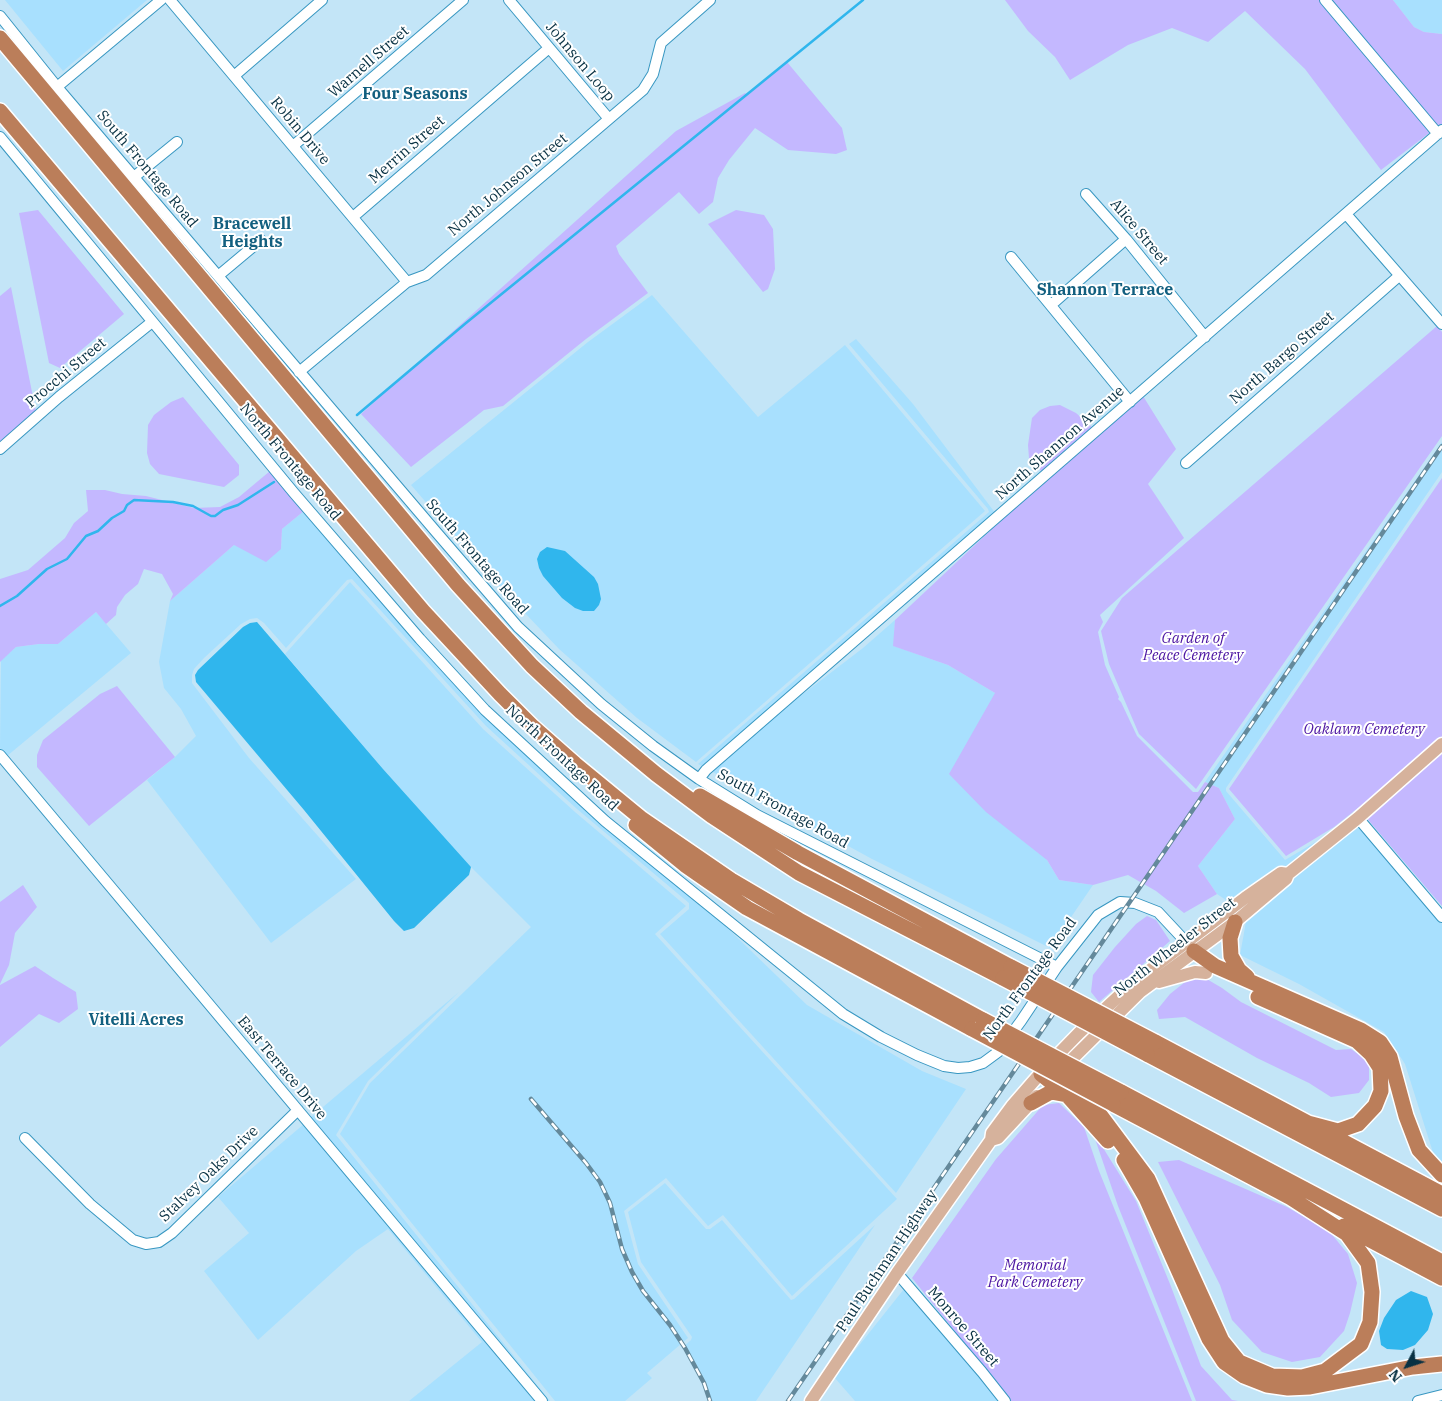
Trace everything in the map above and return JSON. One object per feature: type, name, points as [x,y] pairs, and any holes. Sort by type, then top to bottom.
[{"type":"highway","points":[[0,38],[478,608],[539,672],[581,712],[634,757],[712,816],[799,873],[1007,973],[1151,1048],[1442,1209]]},
{"type":"highway","points":[[0,112],[423,611],[500,694],[575,764],[642,819],[730,880],[977,1025],[1442,1262]]},
{"type":"highway","points":[[1234,922],[1230,938],[1231,956],[1239,970],[1258,986]]},
{"type":"highway","points":[[1190,947],[1193,957],[1206,973],[1357,1041],[1371,1054],[1380,1068],[1381,1091],[1375,1106],[1358,1124],[1338,1131],[1308,1124]]},
{"type":"highway","points":[[1190,947],[1215,966],[1361,1030],[1380,1042],[1390,1057],[1406,1116],[1419,1150],[1442,1175]]},
{"type":"highway","points":[[1151,1048],[1308,1124],[1442,1194]]},
{"type":"highway","points":[[1048,1074],[1098,1112],[1148,1178],[1222,1341],[1239,1362],[1272,1376],[1302,1378],[1325,1371],[1361,1344],[1370,1322],[1372,1292],[1368,1263],[1347,1234],[1292,1198]]},
{"type":"highway","points":[[1048,1074],[1122,1156],[1146,1198],[1209,1339],[1224,1362],[1244,1376],[1267,1385],[1288,1388],[1310,1387],[1413,1367],[1442,1364]]},
{"type":"highway","points":[[1031,1103],[1051,1092],[1067,1095]]},
{"type":"highway","points":[[1117,1098],[1292,1198],[1442,1278]]},
{"type":"main road","name":"North Wheeler Street","points":[[1079,1033],[1131,985],[1190,947],[1234,922],[1286,880],[1293,870],[1358,818],[1442,744]]},
{"type":"main road","name":"North Wheeler Street","points":[[1083,1048],[1145,987],[1190,947],[1281,873],[1293,870]]},
{"type":"main road","points":[[1145,987],[1176,976],[1195,972],[1206,973]]},
{"type":"main road","name":"Paul Buchman Highway","points":[[991,1140],[998,1138],[1031,1103],[1048,1074],[1079,1033]]},
{"type":"main road","name":"Paul Buchman Highway","points":[[812,1401],[897,1273],[991,1140],[992,1133],[1012,1106],[1048,1074],[1083,1048]]},
{"type":"street","points":[[57,86],[161,0]]},
{"type":"street","name":"Robin Drive","points":[[170,0],[407,282]]},
{"type":"street","points":[[234,76],[322,0]]},
{"type":"street","name":"Warnell Street","points":[[293,146],[463,0]]},
{"type":"street","name":"Johnson Loop","points":[[508,0],[608,120]]},
{"type":"street","name":"North Johnson Street","points":[[299,372],[407,282],[426,275],[643,90],[653,74],[661,43],[710,0]]},
{"type":"street","points":[[1325,0],[1440,132]]},
{"type":"street","name":"South Frontage Road","points":[[0,16],[299,372],[518,627],[601,704],[653,746],[727,798],[793,834],[1057,967]]},
{"type":"street","name":"Merrin Street","points":[[353,217],[548,48]]},
{"type":"street","name":"North Shannon Avenue","points":[[699,779],[706,770],[1440,132]]},
{"type":"street","name":"North Frontage Road","points":[[0,137],[294,493],[420,639],[485,710],[612,827],[843,1014],[881,1037],[917,1055],[944,1066],[970,1067],[983,1062],[998,1052],[1057,967],[1098,914],[1120,902],[1135,903],[1158,912],[1190,947]]},
{"type":"street","points":[[134,177],[177,142]]},
{"type":"street","name":"Alice Street","points":[[1086,194],[1126,239],[1205,337]]},
{"type":"street","points":[[1346,214],[1442,324]]},
{"type":"street","points":[[1050,305],[1126,239]]},
{"type":"street","points":[[218,276],[261,240]]},
{"type":"street","points":[[1011,257],[1130,402]]},
{"type":"street","name":"North Bargo Street","points":[[1186,463],[1399,276]]},
{"type":"street","name":"Procchi Street","points":[[0,449],[59,397],[152,322]]},
{"type":"street","name":"East Terrace Drive","points":[[0,755],[542,1401]]},
{"type":"street","points":[[1358,818],[1438,905],[1442,917]]},
{"type":"street","name":"Stalvey Oaks Drive","points":[[25,1138],[90,1204],[134,1240],[146,1244],[159,1242],[172,1233],[298,1110]]},
{"type":"street","name":"Monroe Street","points":[[897,1273],[1005,1401]]},
{"type":"street","points":[[1418,1401],[1442,1395]]},
{"type":"shaded area","points":[[5,0],[147,0],[63,71]]},
{"type":"shaded area","points":[[1393,0],[1442,0],[1442,34],[1424,32],[1414,27]]},
{"type":"shaded area","points":[[652,295],[758,417],[845,345],[985,511],[696,762],[637,718],[559,649],[489,575],[411,485],[588,342]]},
{"type":"shaded area","points":[[856,339],[913,404],[996,514],[704,767],[698,764],[989,512],[849,344]]},
{"type":"shaded area","points":[[1442,442],[1442,472],[1226,788],[1226,791],[1285,860],[1336,830],[1288,869],[1232,904],[1217,894],[1198,866],[1235,819],[1219,788],[1205,782]]},
{"type":"shaded area","points":[[304,511],[417,642],[630,847],[717,918],[807,1005],[922,1071],[966,1089],[896,1193],[660,934],[689,909],[689,903],[577,809],[486,726],[352,579],[347,580],[286,648],[264,623],[257,618],[250,619],[241,624],[204,658],[194,669],[192,675],[192,683],[249,758],[356,879],[271,943],[147,780],[175,757],[196,736],[181,709],[164,688],[159,662],[170,601],[234,545],[281,549],[282,529]]},
{"type":"shaded area","points":[[350,582],[483,729],[575,812],[686,906],[655,934],[897,1199],[792,1296],[723,1215],[708,1226],[666,1178],[624,1211],[638,1264],[688,1338],[647,1373],[652,1378],[625,1401],[555,1401],[340,1134],[370,1083],[531,927],[471,867],[383,769],[285,654]]},
{"type":"shaded area","points":[[96,612],[131,653],[7,756],[0,748],[1,660],[16,647],[58,644]]},
{"type":"shaded area","points":[[895,620],[894,646],[948,665],[995,693],[1047,860],[1059,880],[1093,885],[1050,948],[872,859],[711,771],[790,704],[863,648]]},
{"type":"shaded area","points":[[1357,824],[1442,924],[1442,1170],[1436,1162],[1405,1064],[1384,1032],[1299,984],[1240,955],[1247,916]]},
{"type":"shaded area","points":[[459,992],[368,1081],[336,1135],[550,1401],[547,1401],[310,1118]]},
{"type":"shaded area","points":[[304,1124],[536,1401],[409,1401],[482,1342],[388,1229],[356,1251],[258,1340],[204,1271],[249,1233],[218,1197]]},
{"type":"shaded area","points":[[665,1183],[706,1229],[710,1229],[722,1220],[791,1300],[875,1225],[756,1401],[709,1401],[703,1385],[683,1347],[692,1337],[641,1262],[628,1212]]},
{"type":"shaded area","points":[[904,1289],[979,1375],[999,1401],[855,1401],[834,1377]]},
{"type":"green space","points":[[1005,0],[1393,0],[1414,27],[1424,32],[1442,34],[1442,125],[1381,170],[1305,69],[1245,11],[1208,42],[1172,28],[1128,45],[1070,80],[1055,57],[1028,31]]},
{"type":"green space","points":[[787,62],[842,128],[847,150],[836,154],[788,150],[755,128],[729,160],[718,178],[713,202],[699,214],[679,192],[616,246],[619,254],[648,293],[586,339],[503,406],[484,410],[411,467],[361,414],[676,131],[745,93],[747,95]]},
{"type":"green space","points":[[38,210],[124,314],[60,368],[49,363],[19,213]]},
{"type":"green space","points":[[736,210],[764,215],[773,229],[775,269],[768,289],[763,292],[708,224]]},
{"type":"green space","points":[[11,287],[36,412],[0,444],[0,296]]},
{"type":"green space","name":"Garden of Peace Cemetery","points":[[1437,326],[1442,332],[1442,436],[1196,789],[1139,734],[1109,664],[1101,631],[1122,598]]},
{"type":"green space","points":[[1143,396],[1176,449],[1148,484],[1184,538],[1100,615],[1103,622],[1098,632],[1105,665],[1119,697],[1118,699],[1137,736],[1193,792],[1198,792],[1205,782],[1219,788],[1235,819],[1198,866],[1217,894],[1184,913],[1156,891],[1128,875],[1093,885],[1059,880],[1047,860],[986,812],[949,774],[995,693],[948,665],[893,646],[895,620],[1008,514]]},
{"type":"green space","points":[[183,397],[239,465],[239,475],[224,487],[159,474],[150,464],[147,453],[148,425],[154,415],[171,402]]},
{"type":"green space","points":[[1060,405],[1076,413],[1094,429],[1043,473],[1029,458],[1028,445],[1032,418],[1040,410]]},
{"type":"green space","points":[[270,471],[304,511],[282,529],[281,549],[266,562],[234,545],[170,601],[173,594],[162,574],[144,569],[138,584],[125,595],[117,607],[116,615],[106,624],[96,612],[58,644],[16,647],[0,662],[0,579],[28,570],[65,538],[74,523],[88,511],[86,490],[105,490],[146,496],[194,508],[220,507],[239,497]]},
{"type":"green space","name":"Oaklawn Cemetery","points":[[1442,478],[1442,906],[1358,808],[1334,827],[1286,856],[1229,789]]},
{"type":"green space","points":[[117,686],[175,757],[89,826],[37,767],[37,755],[43,740],[100,694]]},
{"type":"green space","points":[[23,885],[37,907],[15,933],[9,965],[0,984],[0,902]]},
{"type":"green space","points":[[1147,916],[1156,920],[1170,941],[1099,1002],[1091,992],[1093,975],[1136,924]]},
{"type":"green space","points":[[35,966],[76,992],[78,1009],[59,1023],[39,1014],[0,1047],[0,985]]},
{"type":"green space","points":[[1190,978],[1205,978],[1241,1002],[1336,1050],[1351,1049],[1369,1062],[1369,1080],[1359,1093],[1331,1097],[1309,1083],[1257,1058],[1185,1017],[1159,1019],[1157,1010],[1170,994]]},
{"type":"green space","name":"Memorial Park Cemetery","points":[[1059,1103],[1084,1127],[1099,1171],[1192,1401],[1011,1401],[912,1278],[996,1159],[1043,1105]]},
{"type":"green space","points":[[1092,1130],[1136,1201],[1201,1366],[1232,1400],[1238,1401],[1196,1401],[1118,1206]]},
{"type":"green space","points":[[1179,1160],[1287,1207],[1329,1231],[1348,1254],[1357,1283],[1350,1313],[1344,1331],[1320,1357],[1292,1362],[1262,1352],[1232,1320],[1220,1285],[1158,1162]]},
{"type":"water","points":[[547,547],[565,551],[594,577],[598,584],[601,599],[594,611],[583,611],[575,608],[562,598],[543,576],[537,559],[540,552]]},
{"type":"water","points":[[257,622],[383,769],[471,867],[469,875],[414,928],[404,931],[394,921],[304,810],[196,682],[195,675],[198,670],[243,627]]},
{"type":"water","points":[[1411,1291],[1427,1297],[1433,1314],[1428,1330],[1415,1345],[1403,1350],[1387,1349],[1381,1345],[1379,1331],[1384,1318],[1396,1300]]},
{"type":"waterway","points":[[357,415],[466,323],[863,0]]},
{"type":"waterway","points":[[0,606],[17,596],[47,569],[67,559],[86,536],[98,531],[112,518],[124,511],[127,505],[134,500],[173,502],[193,506],[211,516],[215,516],[223,510],[238,505],[274,482]]},
{"type":"railway","points":[[788,1401],[1442,446]]},
{"type":"railway","points":[[531,1099],[600,1182],[610,1203],[622,1249],[632,1272],[643,1291],[670,1325],[685,1348],[704,1383],[710,1401]]},
{"type":"district","name":"Four Seasons","points":[[415,94]]},
{"type":"district","name":"Bracewell Heights","points":[[252,233]]},
{"type":"district","name":"Shannon Terrace","points":[[1105,290]]},
{"type":"district","name":"Vitelli Acres","points":[[136,1020]]}]
